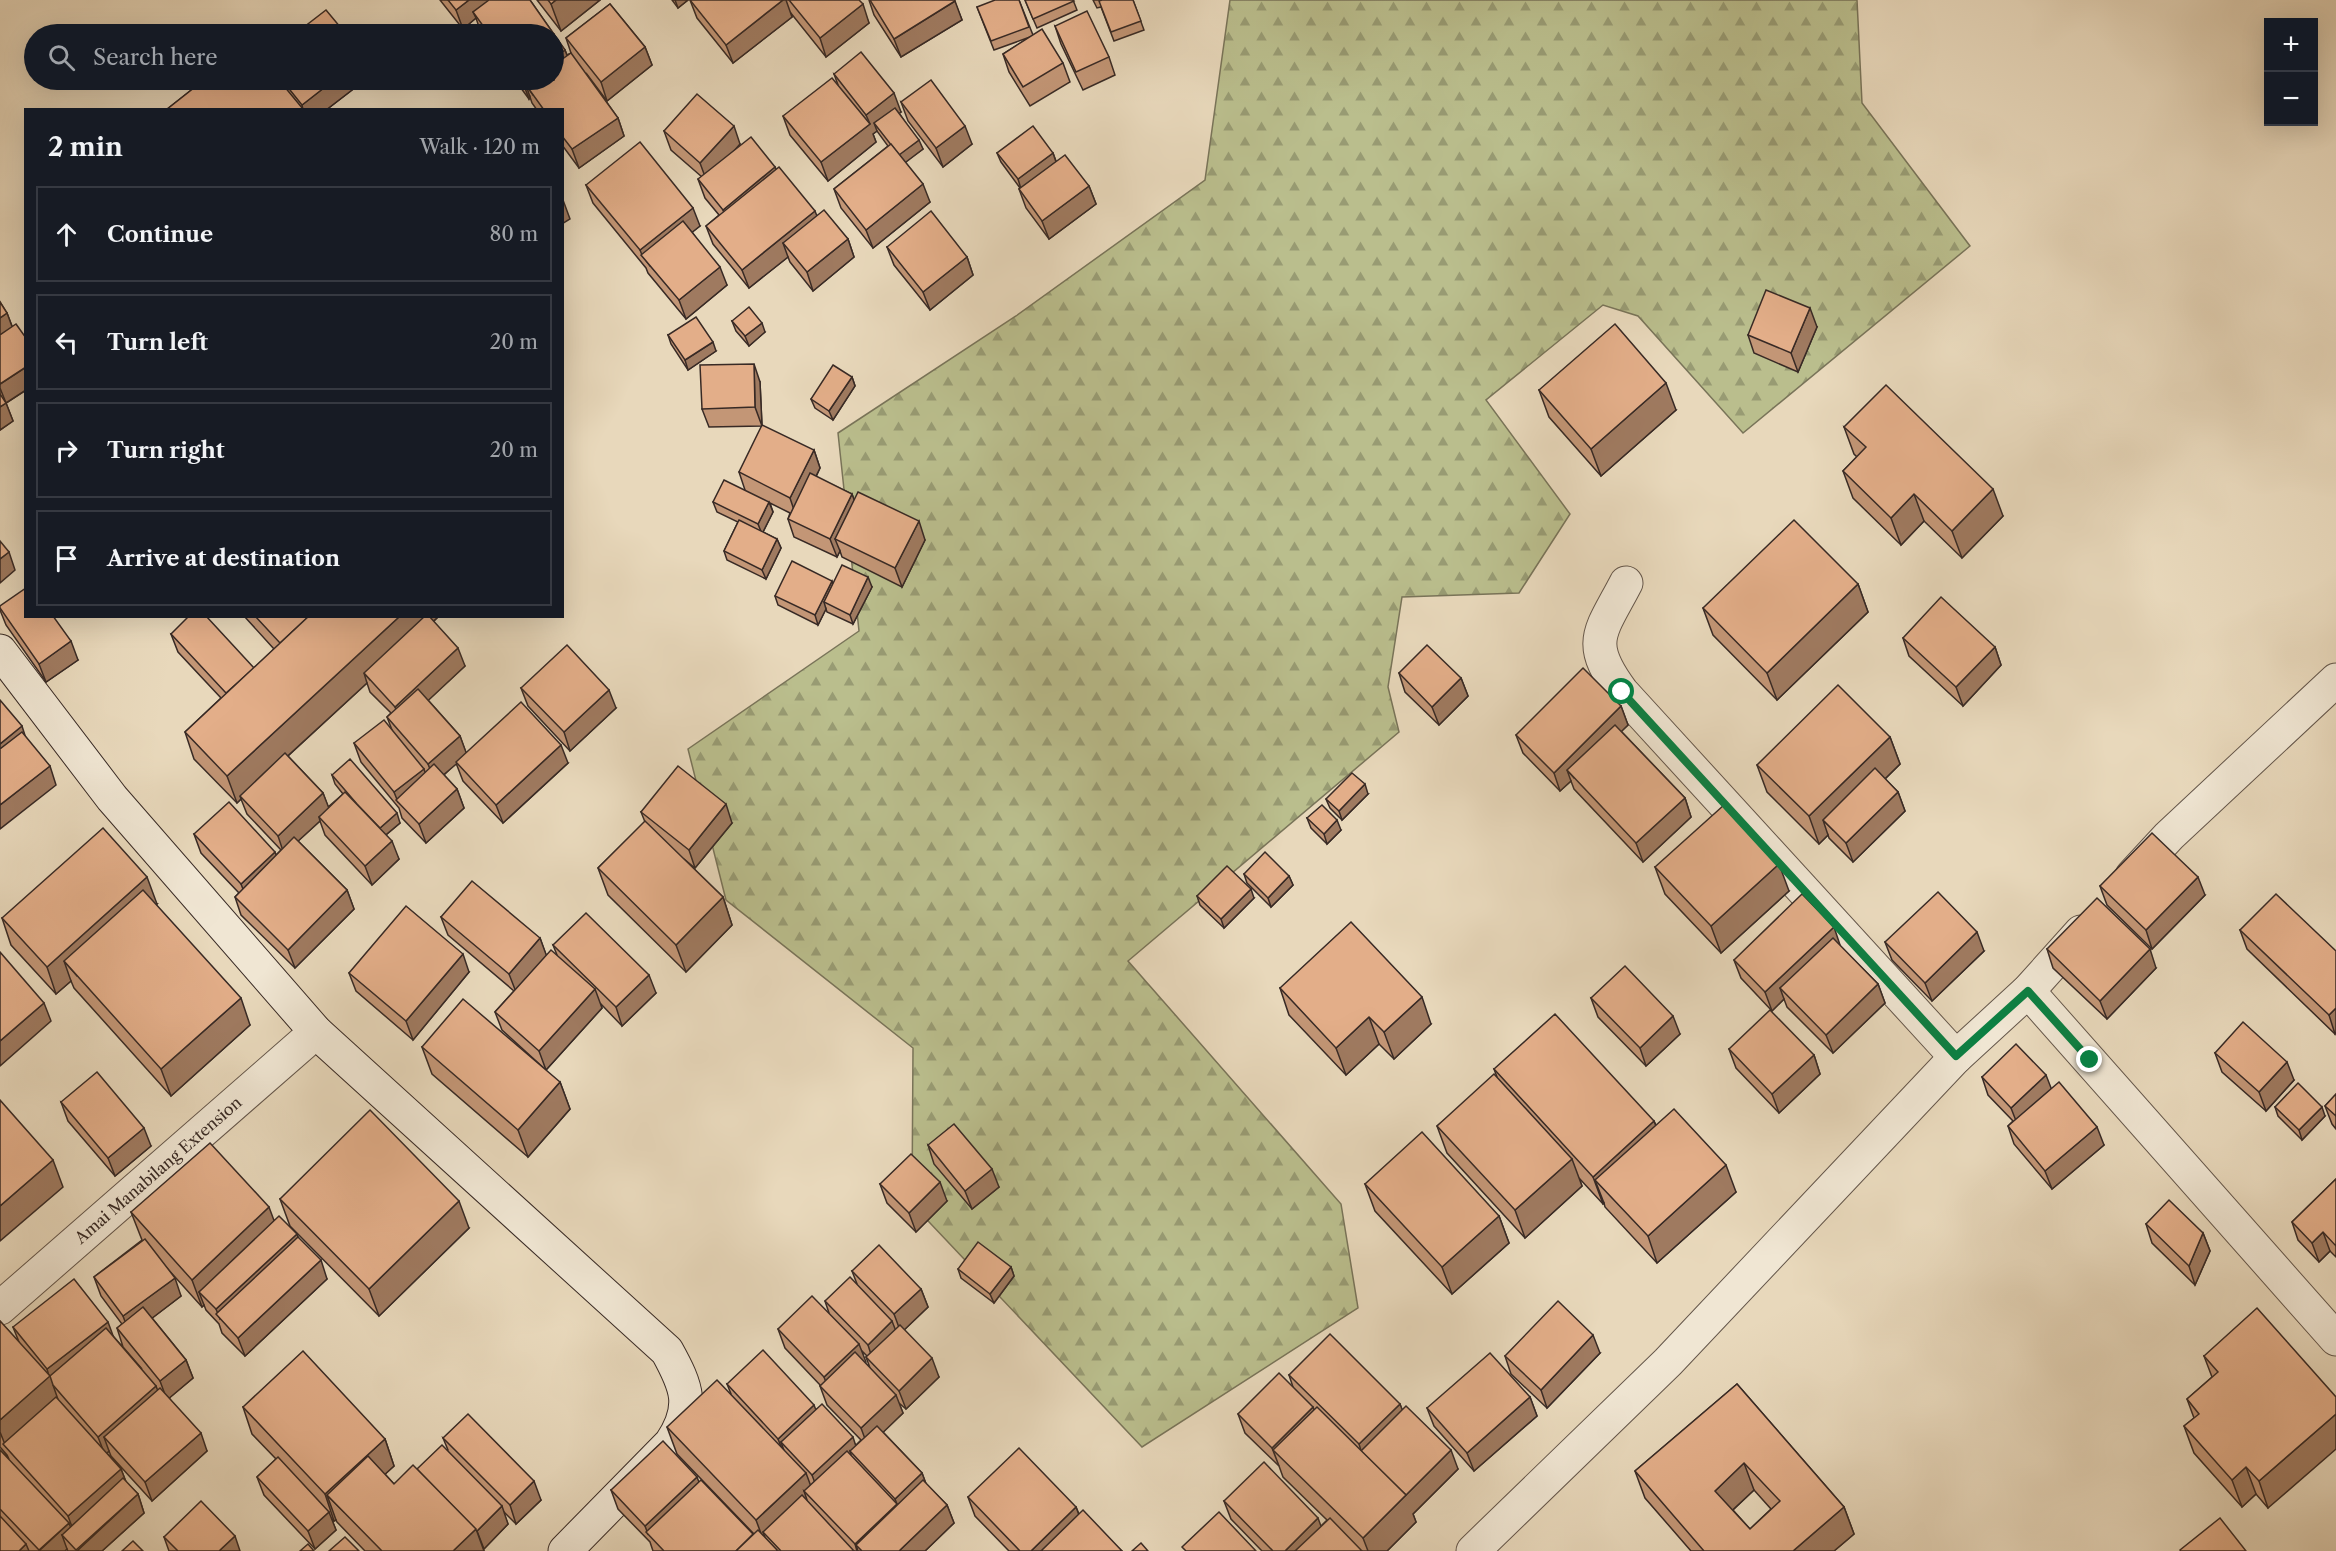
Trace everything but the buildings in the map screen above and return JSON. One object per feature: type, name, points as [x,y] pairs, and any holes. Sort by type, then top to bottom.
[{"type":"street","points":[[1626,584],[1601,632],[1599,649],[1607,671],[1622,692],[1956,1056]]},
{"type":"street","points":[[0,651],[112,798],[316,1032],[667,1351],[682,1377],[687,1404],[682,1426],[671,1443],[565,1551]]},
{"type":"street","points":[[1473,1551],[1668,1362],[1956,1056],[2028,991],[2169,836],[2336,680]]},
{"type":"street","points":[[2028,991],[2336,1339]]},
{"type":"street","name":"Amai Manabilang Extension","points":[[0,1308],[316,1032]]},
{"type":"green space","points":[[1230,0],[1857,0],[1862,103],[1970,246],[1743,433],[1638,316],[1603,305],[1486,400],[1570,514],[1519,593],[1402,597],[1388,687],[1399,732],[1128,961],[1341,1204],[1358,1308],[1142,1447],[912,1204],[913,1048],[726,900],[688,749],[859,631],[838,433],[1016,316],[1205,180]]},
{"type":"route","points":[[1622,692],[1956,1056],[2028,991],[2090,1060]]}]
